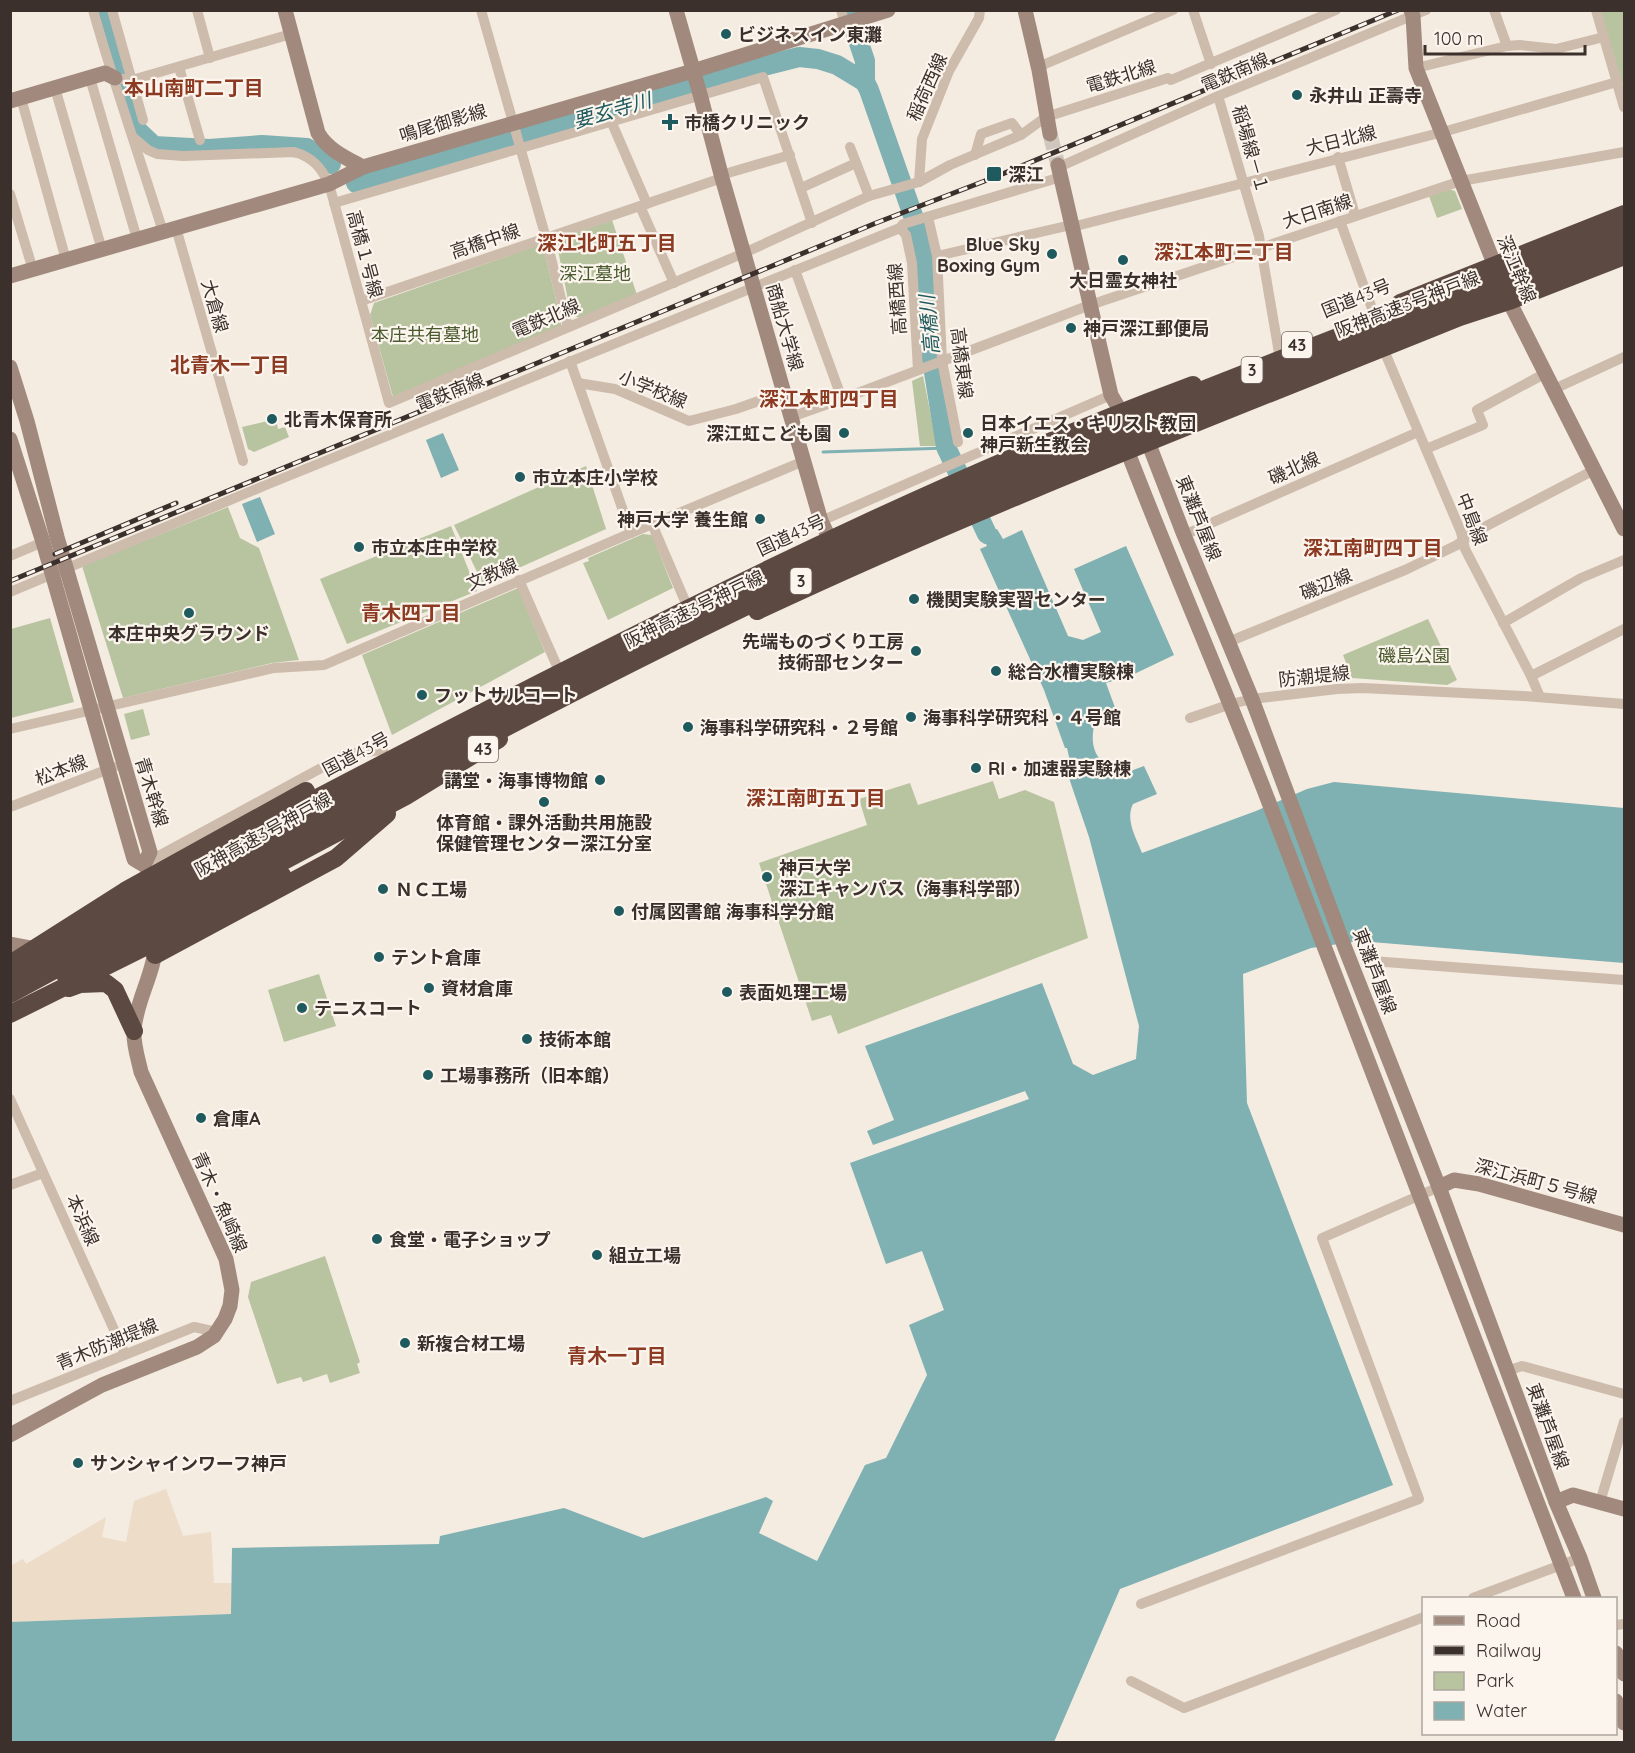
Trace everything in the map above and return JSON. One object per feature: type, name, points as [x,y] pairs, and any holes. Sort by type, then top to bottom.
[{"type":"highway","name":"国道43号","points":[[10,970],[150,888],[419,745],[831,539],[1121,412],[1279,353],[1624,214]]},
{"type":"highway","name":"阪神高速3号神戸線","points":[[10,977],[405,764],[594,666],[708,609],[885,526],[1021,464],[1187,396],[1624,225]]},
{"type":"highway","name":"阪神高速3号神戸線","points":[[11,1005],[599,679],[715,621],[1027,478],[1130,435],[1624,241]]},
{"type":"highway","name":"43","points":[[11,1005],[406,796],[521,726],[616,676],[843,571],[1127,450],[1460,317],[1509,301],[1624,256]]},
{"type":"highway","points":[[10,964],[125,891],[306,791],[383,750],[419,745]]},
{"type":"highway","points":[[11,1005],[169,935],[282,875],[406,796]]},
{"type":"highway","points":[[155,955],[336,858],[406,796]]},
{"type":"highway","points":[[11,1005],[80,984],[106,983],[115,990],[134,1031]]},
{"type":"street","points":[[93,10],[122,79],[143,120]]},
{"type":"street","points":[[112,10],[122,79]]},
{"type":"street","points":[[197,10],[210,58]]},
{"type":"street","points":[[285,10],[318,133],[323,142],[336,152],[363,167]]},
{"type":"street","points":[[481,10],[546,238],[568,327]]},
{"type":"street","name":"商船大学線","points":[[676,10],[721,176],[821,521],[831,539],[843,571]]},
{"type":"street","name":"鳴尾御影線","points":[[10,276],[329,184],[363,167],[611,121],[848,19],[888,10]]},
{"type":"street","name":"稲荷西線","points":[[918,182],[922,139],[949,71],[979,18],[980,10]]},
{"type":"street","points":[[1025,10],[1050,134]]},
{"type":"street","points":[[1038,67],[1173,10]]},
{"type":"street","points":[[1193,10],[1211,64]]},
{"type":"street","name":"電鉄北線","points":[[389,403],[744,253],[869,196],[918,182],[1021,135],[1046,117],[1168,78],[1171,80],[1336,10]]},
{"type":"street","points":[[1494,10],[1507,46]]},
{"type":"street","points":[[1596,10],[1624,107]]},
{"type":"street","name":"深江幹線","points":[[1416,12],[1416,68],[1494,265],[1544,374],[1624,529]]},
{"type":"street","name":"電鉄南線","points":[[10,592],[901,226],[1058,174],[1218,96],[1416,12]]},
{"type":"street","points":[[66,260],[16,99],[105,74],[122,79],[179,67],[291,34]]},
{"type":"street","points":[[1416,68],[1507,46],[1556,49],[1604,37]]},
{"type":"street","points":[[179,67],[200,140]]},
{"type":"street","points":[[697,83],[763,77],[813,223]]},
{"type":"street","points":[[90,78],[137,239]]},
{"type":"street","name":"大倉線","points":[[122,79],[134,138],[169,230],[243,461]]},
{"type":"street","name":"大日北線","points":[[939,256],[1072,226],[1443,132],[1617,82]]},
{"type":"street","name":"鳴尾御影線","points":[[334,203],[518,137],[697,83]]},
{"type":"street","points":[[55,88],[102,250]]},
{"type":"street","name":"稲場線－１","points":[[1218,96],[1261,246],[1279,353]]},
{"type":"street","points":[[611,121],[674,283]]},
{"type":"street","points":[[975,155],[981,134],[1012,123],[1021,135]]},
{"type":"street","name":"高橋１号線","points":[[134,138],[148,150],[157,154],[183,156],[294,152],[307,155],[316,163],[329,184],[389,403]]},
{"type":"street","points":[[850,147],[869,196]]},
{"type":"street","name":"大日南線","points":[[791,417],[1090,305],[1461,181],[1624,152]]},
{"type":"street","name":"高橋中線","points":[[361,301],[644,205],[721,176],[790,155]]},
{"type":"street","points":[[1338,157],[1355,215]]},
{"type":"street","points":[[801,188],[856,163]]},
{"type":"street","points":[[939,256],[936,218],[1058,174],[1112,395],[1121,412]]},
{"type":"street","points":[[10,194],[33,270]]},
{"type":"street","name":"高橋東線","points":[[925,218],[939,256],[941,362],[958,442]]},
{"type":"street","points":[[1340,221],[1374,314]]},
{"type":"street","name":"高橋西線","points":[[901,226],[906,236],[912,263],[919,370]]},
{"type":"street","points":[[795,270],[842,399]]},
{"type":"street","name":"中島線","points":[[1383,348],[1465,549],[1532,676],[1540,697]]},
{"type":"street","points":[[1552,390],[1624,357]]},
{"type":"street","points":[[570,361],[631,533]]},
{"type":"street","name":"青木幹線","points":[[10,367],[66,568],[150,852],[144,865],[134,859],[43,542],[10,439]]},
{"type":"street","points":[[1426,449],[1484,425],[1477,410],[1544,374]]},
{"type":"street","name":"小学校線","points":[[578,383],[615,389],[689,421],[736,409],[784,392]]},
{"type":"street","points":[[821,521],[1112,395]]},
{"type":"street","name":"東灘芦屋線","points":[[1121,412],[1148,442],[1252,699],[1593,1597]]},
{"type":"street","name":"東灘芦屋線","points":[[1121,412],[1127,450],[1231,704],[1573,1597]]},
{"type":"street","name":"磯北線","points":[[1184,535],[1418,432]]},
{"type":"street","points":[[965,458],[971,476]]},
{"type":"street","name":"文教線","points":[[10,729],[274,668],[324,665],[519,580],[804,461]]},
{"type":"street","name":"磯辺線","points":[[1228,642],[1405,570],[1457,545],[1472,534],[1594,470]]},
{"type":"street","points":[[652,524],[688,609]]},
{"type":"street","points":[[10,556],[43,542]]},
{"type":"street","points":[[1503,623],[1576,581],[1624,560]]},
{"type":"street","points":[[519,580],[560,673]]},
{"type":"street","points":[[1532,676],[1624,629]]},
{"type":"street","name":"防潮堤線","points":[[1190,717],[1252,699],[1362,687],[1624,704]]},
{"type":"street","points":[[144,865],[347,754],[383,750]]},
{"type":"street","name":"松本線","points":[[10,807],[123,764]]},
{"type":"street","name":"青木・魚崎線","points":[[10,1435],[102,1385],[197,1347],[217,1332],[230,1306],[232,1290],[226,1259],[141,1072],[135,1050],[134,1031],[141,997],[155,955],[157,929],[144,865]]},
{"type":"street","points":[[10,944],[45,951]]},
{"type":"street","points":[[1372,961],[1624,980]]},
{"type":"street","name":"本浜線","points":[[10,1099],[125,1354]]},
{"type":"street","points":[[10,1185],[43,1173]]},
{"type":"street","name":"深江浜町５号線","points":[[1439,1187],[1454,1180],[1479,1184],[1624,1224]]},
{"type":"street","points":[[1141,1604],[1419,1499],[1322,1238],[1439,1187]]},
{"type":"street","name":"青木防潮堤線","points":[[10,1401],[194,1327],[217,1332]]},
{"type":"street","points":[[1507,1371],[1522,1366],[1624,1394]]},
{"type":"street","points":[[1600,1502],[1624,1422]]},
{"type":"street","points":[[1556,1502],[1573,1495],[1624,1509]]},
{"type":"street","points":[[1478,1597],[1580,1558]]},
{"type":"street","points":[[1131,1681],[1185,1708],[1422,1618]]},
{"type":"street","points":[[1617,1656],[1624,1674]]},
{"type":"street","points":[[1617,1704],[1624,1723]]},
{"type":"green space","points":[[1603,11],[1624,11],[1624,89],[1601,14]]},
{"type":"green space","points":[[1448,189],[1455,191],[1462,209],[1437,218],[1429,196]]},
{"type":"green space","name":"深江墓地","points":[[612,220],[637,295],[580,318],[571,315],[556,240]]},
{"type":"green space","name":"本庄共有墓地","points":[[536,246],[543,246],[561,327],[393,397],[370,315],[374,303]]},
{"type":"green space","points":[[923,376],[937,446],[920,446],[912,381]]},
{"type":"green space","points":[[276,419],[278,429],[285,427],[289,437],[254,452],[248,449],[242,427]]},
{"type":"green space","points":[[586,466],[606,529],[483,584],[454,525]]},
{"type":"green space","name":"本庄中央グラウンド","points":[[228,507],[240,538],[259,548],[299,660],[272,663],[123,698],[82,566]]},
{"type":"green space","points":[[451,526],[477,591],[347,644],[320,579]]},
{"type":"green space","points":[[643,534],[652,535],[673,588],[608,620],[583,563],[589,561],[588,558]]},
{"type":"green space","name":"フットサルコート","points":[[518,588],[545,652],[392,735],[362,655]]},
{"type":"green space","points":[[50,618],[74,702],[11,718],[11,629]]},
{"type":"green space","name":"磯島公園","points":[[1428,619],[1457,680],[1447,685],[1352,678],[1343,655]]},
{"type":"green space","points":[[143,709],[150,735],[131,740],[124,714]]},
{"type":"green space","points":[[993,781],[999,799],[1025,790],[1054,802],[1088,938],[838,1034],[831,1015],[812,1021],[759,863],[867,825],[859,799],[910,783],[918,805]]},
{"type":"green space","name":"テニスコート","points":[[319,974],[336,1026],[284,1042],[268,990]]},
{"type":"green space","points":[[325,1256],[360,1362],[357,1364],[360,1373],[330,1383],[327,1374],[303,1382],[301,1377],[277,1384],[248,1297],[251,1282]]},
{"type":"shaded area","points":[[166,1489],[183,1536],[211,1532],[214,1583],[232,1583],[231,1614],[11,1622],[10,1566],[23,1559],[26,1564],[106,1517],[102,1537],[126,1542],[134,1501]]},
{"type":"water","points":[[443,433],[459,470],[441,478],[426,440]]},
{"type":"water","points":[[260,497],[275,534],[257,542],[242,504]]},
{"type":"water","points":[[997,529],[1003,539],[1022,530],[1068,636],[1083,640],[1101,632],[1074,569],[1126,546],[1174,655],[1130,676],[1106,683],[1117,713],[1094,726],[1093,743],[1100,760],[1117,776],[1144,766],[1157,794],[1133,804],[1131,810],[1132,828],[1142,853],[1256,811],[1307,789],[1334,782],[1624,808],[1624,963],[1359,941],[1311,948],[1243,974],[1247,1103],[1393,1485],[1120,1589],[1054,1742],[11,1742],[10,1622],[231,1614],[232,1548],[439,1544],[440,1536],[564,1508],[643,1538],[766,1497],[773,1501],[759,1533],[817,1561],[865,1465],[886,1458],[927,1375],[909,1325],[944,1310],[922,1251],[886,1264],[850,1163],[1029,1099],[1025,1091],[873,1145],[867,1131],[894,1120],[865,1046],[1042,983],[1073,1064],[1093,1075],[1136,1059],[1139,1026],[1089,837],[1069,778],[1072,770],[1067,748],[1065,748],[1044,690],[980,549],[987,546],[982,536]]},
{"type":"waterway","name":"要玄寺川","points":[[101,10],[137,130],[154,146],[209,149],[262,145],[307,148],[331,164]]},
{"type":"waterway","name":"高橋川","points":[[848,10],[865,61],[865,82],[923,244],[928,335],[946,447],[987,534]]},
{"type":"waterway","name":"要玄寺川","points":[[356,183],[380,179],[720,77],[799,57],[818,59],[837,65],[865,82]]},
{"type":"waterway","points":[[823,452],[947,448]]},
{"type":"tunnel","points":[[1050,134],[1058,165]]},
{"type":"railway","points":[[10,581],[1398,10]]},
{"type":"railway","points":[[55,554],[176,503]]},
{"type":"place","name":"ビジネスイン東灘","points":[[726,34]]},
{"type":"place","name":"永井山 正壽寺","points":[[1297,95]]},
{"type":"place","name":"市橋クリニック","points":[[670,122]]},
{"type":"place","name":"深江","points":[[994,174]]},
{"type":"place","name":"Blue Sky Boxing Gym","points":[[1052,254]]},
{"type":"place","name":"大日霊女神社","points":[[1123,260]]},
{"type":"place","name":"神戸深江郵便局","points":[[1071,328]]},
{"type":"place","name":"北青木保育所","points":[[272,419]]},
{"type":"place","name":"深江虹こども園","points":[[844,433]]},
{"type":"place","name":"日本イエス・キリスト教団 神戸新生教会","points":[[968,433]]},
{"type":"place","name":"市立本庄小学校","points":[[520,477]]},
{"type":"place","name":"神戸大学 養生館","points":[[760,519]]},
{"type":"place","name":"市立本庄中学校","points":[[359,547]]},
{"type":"place","name":"機関実験実習センター","points":[[914,599]]},
{"type":"place","name":"本庄中央グラウンド","points":[[189,613]]},
{"type":"place","name":"先端ものづくり工房 技術部センター","points":[[916,651]]},
{"type":"place","name":"総合水槽実験棟","points":[[996,671]]},
{"type":"place","name":"フットサルコート","points":[[422,695]]},
{"type":"place","name":"海事科学研究科・４号館","points":[[911,717]]},
{"type":"place","name":"海事科学研究科・２号館","points":[[688,727]]},
{"type":"place","name":"RI・加速器実験棟","points":[[976,768]]},
{"type":"place","name":"講堂・海事博物館","points":[[600,780]]},
{"type":"place","name":"体育館・課外活動共用施設 保健管理センター深江分室","points":[[544,802]]},
{"type":"place","name":"神戸大学 深江キャンパス（海事科学部）","points":[[767,877]]},
{"type":"place","name":"ＮＣ工場","points":[[383,889]]},
{"type":"place","name":"付属図書館 海事科学分館","points":[[619,911]]},
{"type":"place","name":"テント倉庫","points":[[379,957]]},
{"type":"place","name":"資材倉庫","points":[[429,988]]},
{"type":"place","name":"表面処理工場","points":[[727,992]]},
{"type":"place","name":"テニスコート","points":[[302,1008]]},
{"type":"place","name":"技術本館","points":[[527,1039]]},
{"type":"place","name":"工場事務所（旧本館）","points":[[428,1075]]},
{"type":"place","name":"倉庫A","points":[[201,1118]]},
{"type":"place","name":"食堂・電子ショップ","points":[[377,1239]]},
{"type":"place","name":"組立工場","points":[[597,1255]]},
{"type":"place","name":"新複合材工場","points":[[405,1343]]},
{"type":"place","name":"サンシャインワーフ神戸","points":[[78,1463]]},
{"type":"district","name":"本山南町二丁目","points":[[194,87]]},
{"type":"district","name":"深江北町五丁目","points":[[607,242]]},
{"type":"district","name":"深江本町三丁目","points":[[1224,251]]},
{"type":"district","name":"北青木一丁目","points":[[230,364]]},
{"type":"district","name":"深江本町四丁目","points":[[829,398]]},
{"type":"district","name":"深江南町四丁目","points":[[1373,547]]},
{"type":"district","name":"青木四丁目","points":[[411,612]]},
{"type":"district","name":"深江南町五丁目","points":[[816,797]]},
{"type":"district","name":"青木一丁目","points":[[617,1355]]}]
